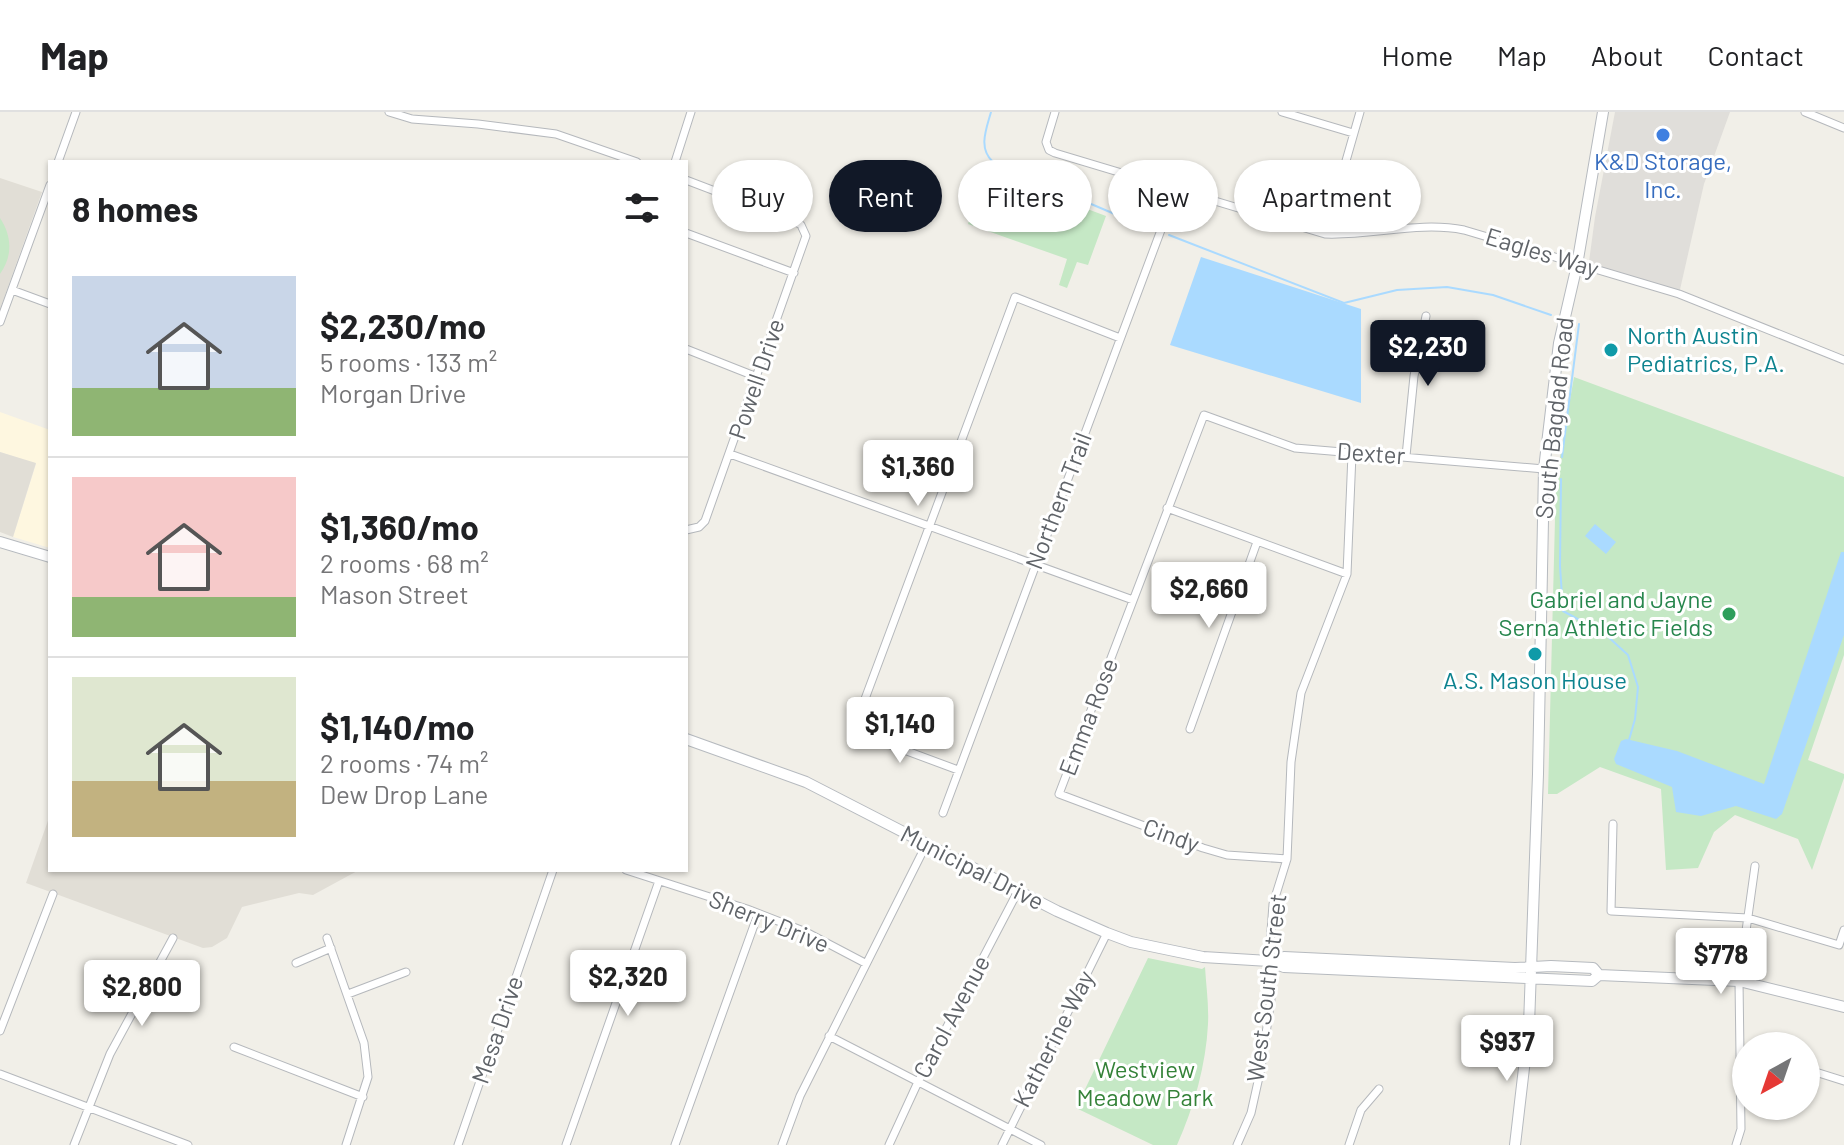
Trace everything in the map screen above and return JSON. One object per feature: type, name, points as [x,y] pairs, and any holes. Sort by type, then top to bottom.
[{"type":"street","points":[[59,160],[76,112]]},
{"type":"street","points":[[389,112],[424,121],[556,134],[631,160]]},
{"type":"street","points":[[676,160],[691,112]]},
{"type":"street","name":"Eagles Way","points":[[1055,112],[1046,137],[1047,147],[1055,153],[1108,169]]},
{"type":"street","points":[[1282,112],[1353,133]]},
{"type":"street","points":[[1325,234],[1360,112]]},
{"type":"street","name":"South Bagdad Road","points":[[1515,1145],[1527,1055],[1531,972],[1544,469],[1559,343],[1577,265],[1603,112]]},
{"type":"street","points":[[1805,112],[1844,128]]},
{"type":"street","name":"Powell Drive","points":[[688,181],[796,222],[805,230],[806,240],[705,521],[701,526],[688,529]]},
{"type":"street","points":[[0,322],[48,191]]},
{"type":"street","name":"Eagles Way","points":[[1218,202],[1325,234],[1361,234],[1427,226],[1452,228],[1679,294],[1844,360]]},
{"type":"street","name":"Northern Trail","points":[[943,813],[1160,232]]},
{"type":"street","points":[[688,234],[794,273]]},
{"type":"street","points":[[12,290],[48,303]]},
{"type":"street","points":[[958,770],[853,731],[928,525],[1015,297],[1120,338]]},
{"type":"street","points":[[1406,456],[1414,376],[1426,316]]},
{"type":"street","points":[[688,350],[757,377]]},
{"type":"street","name":"Dexter","points":[[1204,415],[1295,448],[1544,469]]},
{"type":"street","name":"Emma Rose","points":[[1059,794],[1204,415]]},
{"type":"street","points":[[730,454],[1133,600]]},
{"type":"street","name":"West South Street","points":[[1237,1145],[1251,1113],[1271,999],[1269,961],[1273,904],[1287,859],[1291,762],[1301,693],[1347,574],[1352,454]]},
{"type":"street","points":[[1167,508],[1347,574]]},
{"type":"street","points":[[0,542],[48,556]]},
{"type":"street","points":[[1190,729],[1257,542]]},
{"type":"street","name":"Municipal Drive","points":[[688,740],[794,777],[1107,933],[1178,953],[1269,961],[1284,967],[1345,965],[1531,972],[1592,981],[1599,975],[1739,981],[1844,1007]]},
{"type":"street","name":"Cindy","points":[[1059,794],[1227,855],[1287,859]]},
{"type":"street","points":[[1613,824],[1611,911],[1748,918],[1839,945],[1844,930]]},
{"type":"street","points":[[782,1145],[800,1096],[926,845]]},
{"type":"street","points":[[1742,1032],[1739,981],[1755,866]]},
{"type":"street","name":"Mesa Drive","points":[[458,1145],[552,872]]},
{"type":"street","name":"Sherry Drive","points":[[632,872],[806,932],[865,963]]},
{"type":"street","points":[[566,1145],[659,881]]},
{"type":"street","name":"Carol Avenue","points":[[889,1145],[918,1082],[1018,891]]},
{"type":"street","points":[[0,1031],[53,894]]},
{"type":"street","points":[[675,1145],[758,914]]},
{"type":"street","name":"Katherine Way","points":[[1002,1145],[1107,933]]},
{"type":"street","points":[[74,1145],[110,1054],[173,938]]},
{"type":"street","points":[[327,938],[364,1043],[368,1077],[346,1145]]},
{"type":"street","points":[[296,963],[331,948]]},
{"type":"street","points":[[348,994],[406,972]]},
{"type":"street","points":[[829,1036],[1041,1145]]},
{"type":"street","points":[[234,1047],[363,1097]]},
{"type":"street","points":[[1820,1073],[1844,1081]]},
{"type":"street","points":[[0,1074],[188,1145]]},
{"type":"street","points":[[1349,1145],[1361,1110],[1379,1089]]},
{"type":"street","points":[[1736,1145],[1741,1120]]},
{"type":"shaded area","points":[[1615,112],[1730,112],[1704,184],[1679,294],[1588,269]]},
{"type":"shaded area","points":[[0,178],[42,192],[0,309]]},
{"type":"shaded area","points":[[0,412],[48,429],[48,547],[13,537],[36,464],[0,452]]},
{"type":"shaded area","points":[[0,452],[36,463],[13,537],[0,532]]},
{"type":"shaded area","points":[[48,821],[48,872],[355,872],[313,895],[299,893],[242,907],[227,938],[212,947],[203,948],[26,883]]},
{"type":"green space","points":[[1092,211],[1106,216],[1088,265],[1077,262],[1067,288],[1059,285],[1067,259],[991,232],[1092,232]]},
{"type":"green space","points":[[0,218],[9,246],[0,274]]},
{"type":"green space","points":[[1574,377],[1844,477],[1844,655],[1808,760],[1844,774],[1844,778],[1812,870],[1798,839],[1735,815],[1714,832],[1698,868],[1666,870],[1661,789],[1600,767],[1557,794],[1548,794],[1556,480]]},
{"type":"green space","name":"Westview Meadow Park","points":[[1148,958],[1202,969],[1205,967],[1208,1017],[1205,1055],[1194,1101],[1177,1145],[1153,1145],[1076,1108]]},
{"type":"water","points":[[1201,257],[1361,309],[1361,403],[1170,345]]},
{"type":"water","points":[[1595,524],[1616,542],[1606,554],[1585,536]]},
{"type":"water","points":[[1841,552],[1844,552],[1844,635],[1782,814],[1776,819],[1736,806],[1701,816],[1676,812],[1672,787],[1616,764],[1614,759],[1621,741],[1626,739],[1677,751],[1764,784]]},
{"type":"waterway","points":[[991,112],[984,145],[993,162],[1108,211]]},
{"type":"waterway","points":[[1169,235],[1344,303],[1397,290],[1447,287],[1493,295],[1551,315]]},
{"type":"waterway","points":[[1562,457],[1579,324]]},
{"type":"waterway","points":[[1561,479],[1563,611],[1605,634],[1628,655],[1638,687],[1629,740]]},
{"type":"place","name":"K&D Storage, Inc.","points":[[1663,135]]},
{"type":"place","name":"North Austin Pediatrics, P.A.","points":[[1611,350]]},
{"type":"place","name":"Gabriel and Jayne Serna Athletic Fields","points":[[1729,614]]},
{"type":"place","name":"A.S. Mason House","points":[[1535,654]]}]
